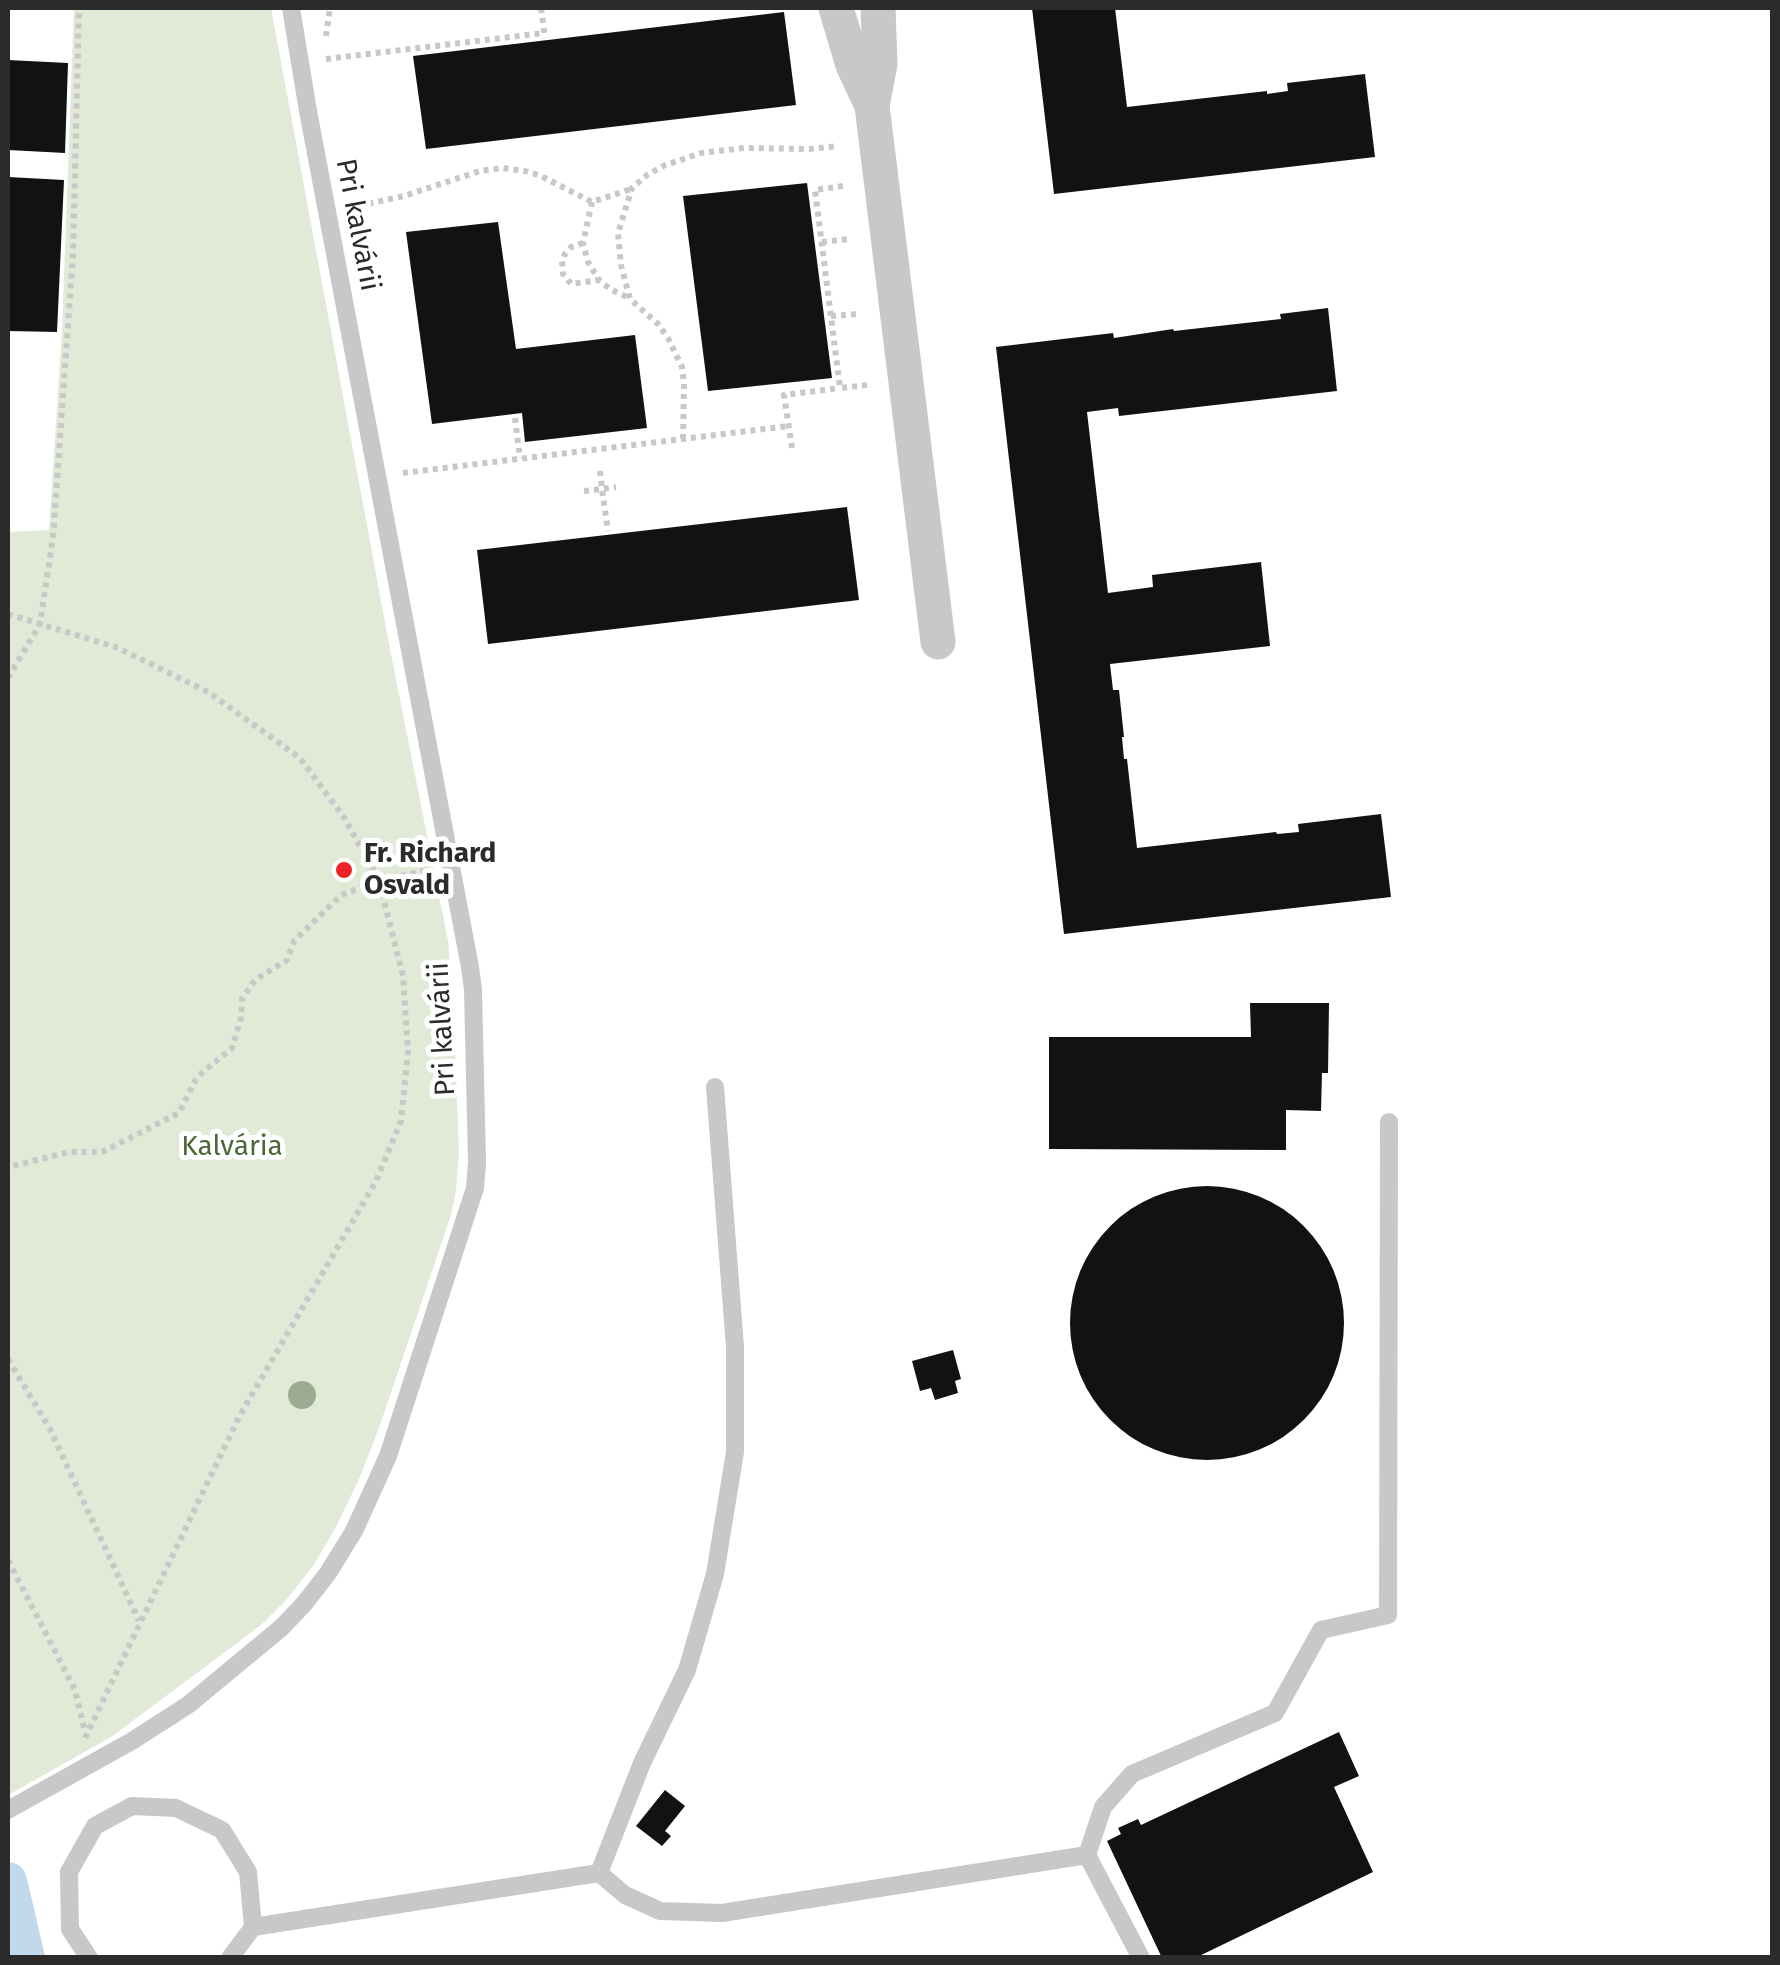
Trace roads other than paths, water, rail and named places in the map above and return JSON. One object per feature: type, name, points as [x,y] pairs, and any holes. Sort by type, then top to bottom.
[{"type":"street","points":[[836,8],[853,65],[872,106]]},
{"type":"street","points":[[878,8],[880,64],[872,106],[938,642]]},
{"type":"lane","name":"Pri kalvárii","points":[[8,1810],[188,1705],[270,1638],[328,1573],[354,1531],[388,1456],[475,1188],[472,990],[291,8]]},
{"type":"lane","points":[[599,1873],[642,1763],[687,1670],[715,1574],[735,1452],[735,1347],[716,1087]]},
{"type":"lane","points":[[1141,1958],[1087,1855],[1103,1808],[1132,1774],[1275,1713],[1321,1630],[1388,1616],[1389,1122]]},
{"type":"lane","points":[[89,1958],[70,1928],[69,1872],[94,1826],[132,1806],[176,1808],[222,1830],[248,1872],[253,1927],[230,1958]]},
{"type":"lane","points":[[599,1873],[625,1896],[660,1911],[722,1913],[1087,1855]]},
{"type":"lane","points":[[253,1927],[599,1873]]},
{"type":"waterway","points":[[8,1881],[26,1958]]},
{"type":"place","name":"Fr. Richard Osvald","points":[[344,870]]},
{"type":"park label","name":"Kalvária","points":[[232,1147]]}]
